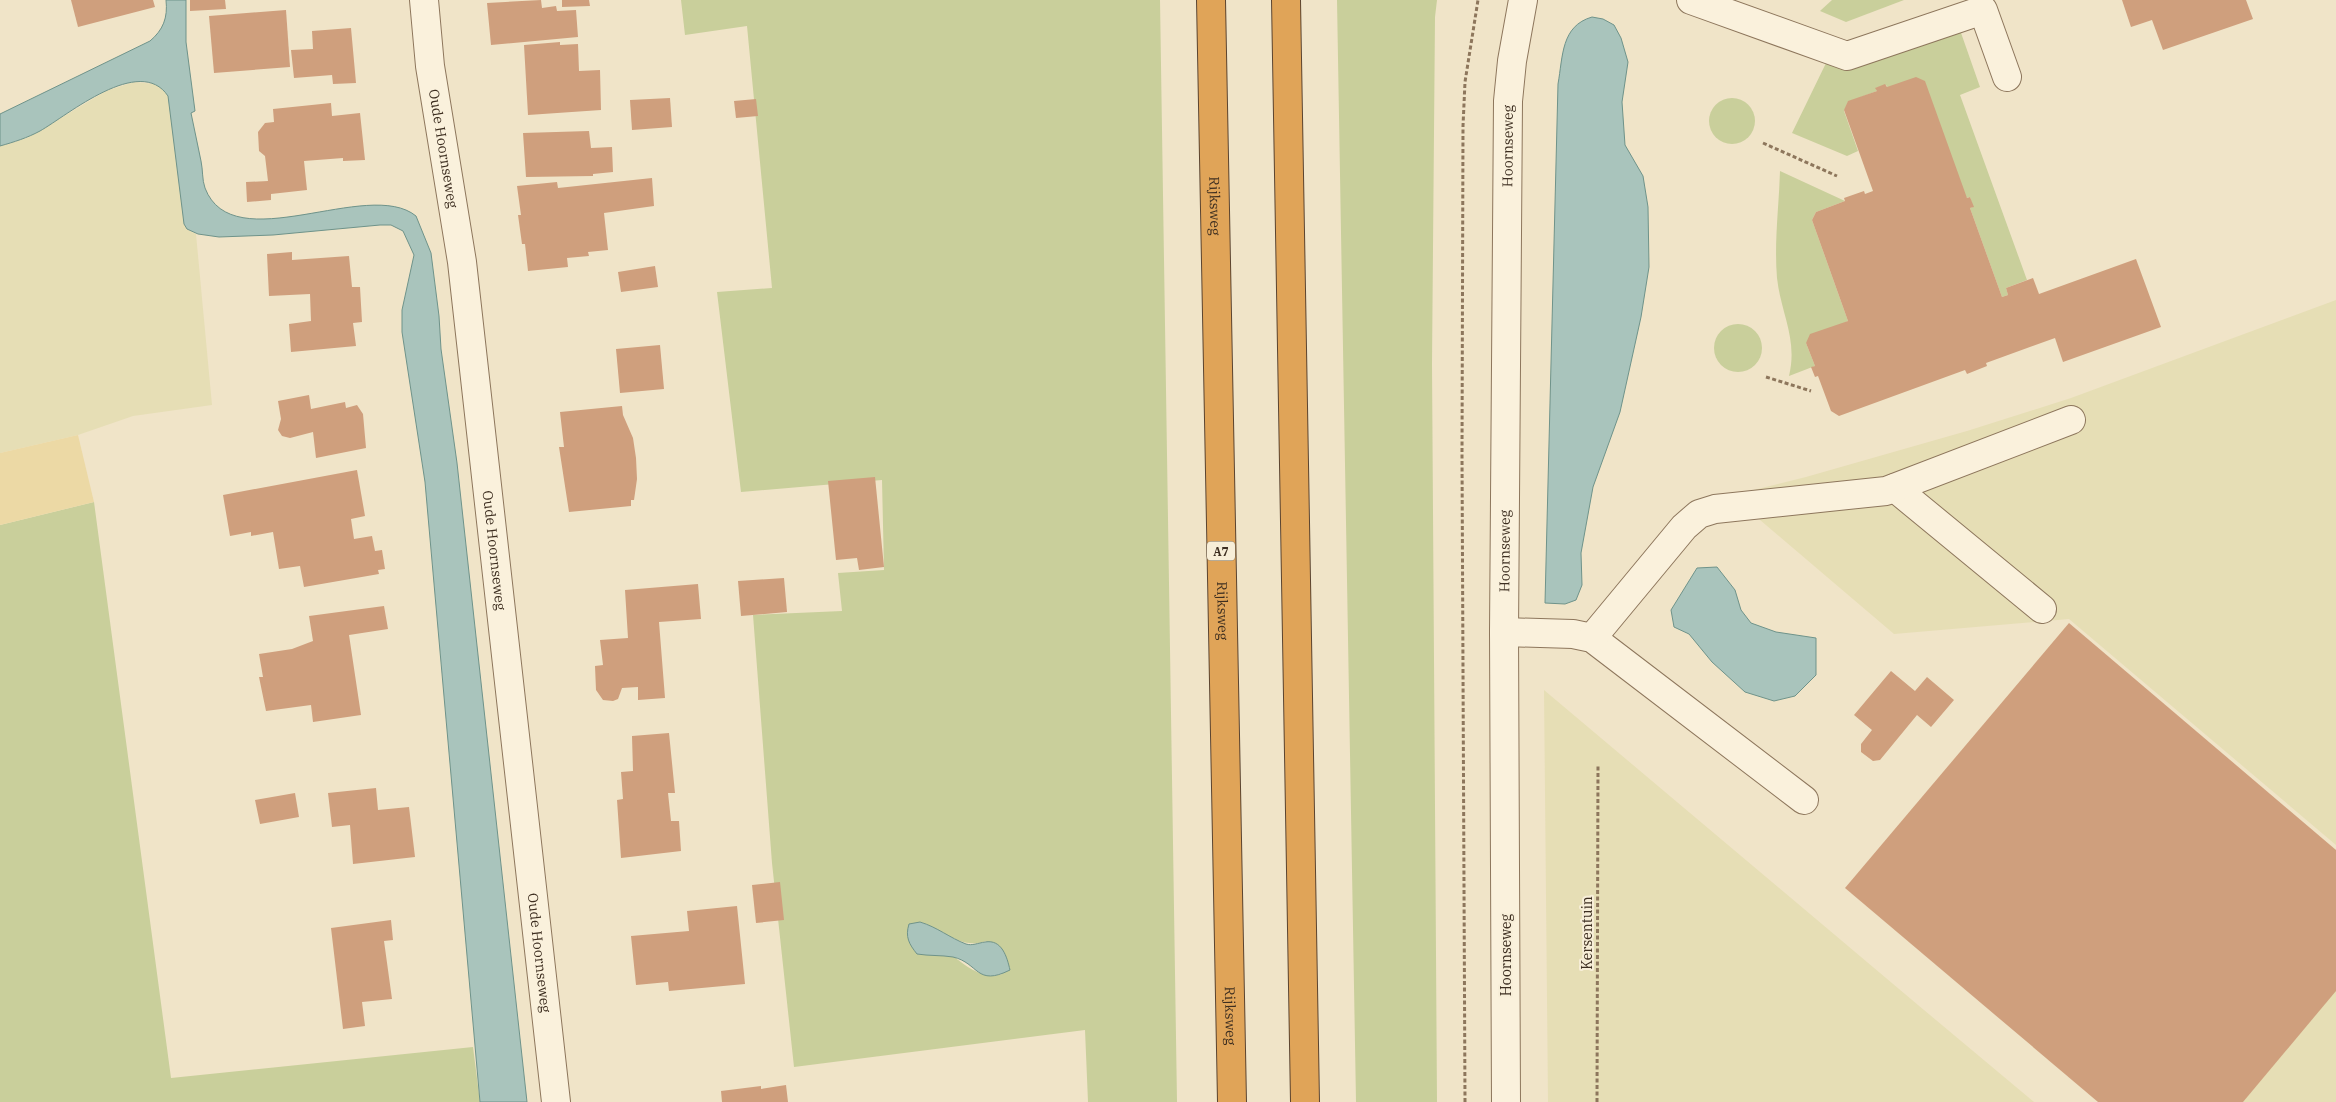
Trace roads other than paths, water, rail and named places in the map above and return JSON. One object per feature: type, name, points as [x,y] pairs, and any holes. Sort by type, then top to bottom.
[{"type":"highway","name":"Rijksweg","points":[[1211,0],[1232,1102]]},
{"type":"highway","points":[[1286,0],[1305,1102]]},
{"type":"street","name":"Oude Hoornseweg","points":[[424,0],[430,66],[462,262],[556,1102]]},
{"type":"street","name":"Hoornseweg","points":[[1506,1102],[1504,632],[1508,102],[1512,61],[1524,0]]},
{"type":"street","points":[[1691,0],[1848,56],[1983,10],[2007,77]]},
{"type":"street","points":[[1592,638],[1647,569],[1698,514],[1715,509],[1886,491],[2071,420]]},
{"type":"street","points":[[1895,488],[2042,609]]},
{"type":"street","points":[[1504,632],[1573,634],[1592,638],[1804,800]]},
{"type":"water","points":[[166,0],[186,0],[186,42],[195,111],[191,113],[202,164],[204,185],[220,209],[243,218],[271,219],[367,205],[394,207],[416,216],[431,253],[441,349],[457,463],[527,1102],[480,1102],[425,482],[402,332],[402,310],[414,255],[403,231],[391,225],[380,225],[273,235],[219,237],[198,234],[187,229],[184,224],[168,96],[156,85],[140,82],[123,84],[85,102],[40,131],[0,146],[0,114],[150,41],[164,23]]},
{"type":"water","points":[[1592,17],[1603,19],[1614,25],[1621,38],[1628,62],[1622,102],[1625,145],[1643,176],[1648,207],[1649,267],[1641,317],[1620,412],[1593,487],[1581,553],[1582,585],[1576,600],[1565,604],[1545,603],[1558,84],[1565,43],[1569,35],[1574,27]]},
{"type":"water","points":[[1717,567],[1735,590],[1741,610],[1751,623],[1776,632],[1816,638],[1816,675],[1795,696],[1774,701],[1745,692],[1712,662],[1689,634],[1674,627],[1671,610],[1697,568]]},
{"type":"water","points":[[920,922],[966,944],[996,943],[1003,950],[1010,970],[999,975],[984,975],[962,960],[953,957],[917,954],[910,944],[907,933],[909,924]]}]
